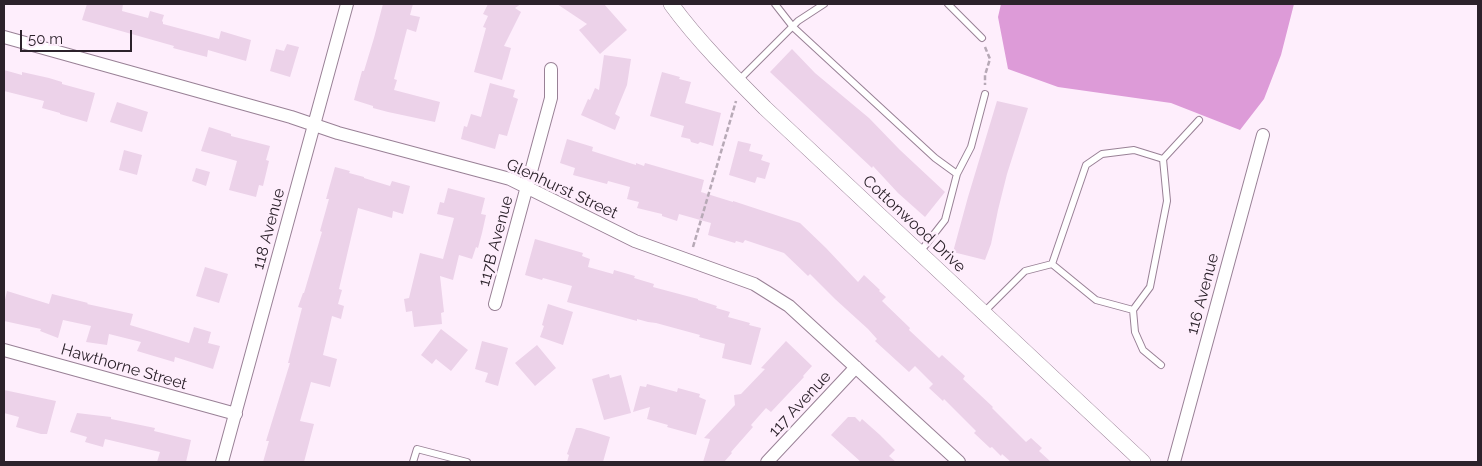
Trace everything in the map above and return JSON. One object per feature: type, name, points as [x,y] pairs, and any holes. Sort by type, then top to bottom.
[{"type":"street","name":"118 Avenue","points":[[222,462],[348,4]]},
{"type":"street","name":"Cottonwood Drive","points":[[671,4],[680,17],[765,108],[1143,462]]},
{"type":"street","name":"Glenhurst Street","points":[[4,37],[338,133],[510,180],[635,241],[754,284],[800,316],[959,462]]},
{"type":"street","name":"117B Avenue","points":[[495,304],[550,98],[551,69]]},
{"type":"street","name":"116 Avenue","points":[[1174,462],[1263,135]]},
{"type":"street","name":"Hawthorne Street","points":[[4,350],[236,414]]},
{"type":"street","name":"117 Avenue","points":[[767,462],[856,367]]},
{"type":"lane","points":[[775,4],[793,27],[935,158],[957,174]]},
{"type":"lane","points":[[738,81],[798,21],[824,4]]},
{"type":"lane","points":[[948,4],[982,38]]},
{"type":"lane","points":[[919,253],[945,220],[957,174],[971,147],[985,94]]},
{"type":"lane","points":[[1161,365],[1143,350],[1135,332],[1133,310],[1150,287],[1167,201],[1163,159],[1199,120]]},
{"type":"lane","points":[[1052,264],[1086,166],[1102,154],[1134,150],[1163,159]]},
{"type":"lane","points":[[1052,264],[1096,300],[1133,310]]},
{"type":"lane","points":[[983,312],[1025,271],[1052,264]]},
{"type":"lane","points":[[413,462],[417,449],[467,462]]},
{"type":"path","points":[[982,38],[990,58],[985,75],[985,94]]},
{"type":"path","points":[[690,260],[736,101]]},
{"type":"shaded area","points":[[1001,4],[1294,4],[1281,55],[1264,99],[1240,130],[1171,103],[1058,87],[1008,69],[998,17]]},
{"type":"building","points":[[87,4],[123,4],[122,11],[148,18],[150,11],[164,15],[163,24],[219,39],[221,31],[251,40],[246,61],[208,50],[207,57],[82,20]]},
{"type":"building","points":[[383,4],[413,4],[410,15],[420,17],[416,32],[407,29],[394,79],[397,80],[394,90],[440,102],[435,122],[373,108],[373,106],[354,100]]},
{"type":"building","points":[[488,4],[521,4],[515,8],[521,12],[504,46],[511,48],[502,80],[474,72],[486,28],[483,27],[488,16],[483,14]]},
{"type":"building","points":[[557,4],[604,4],[627,30],[600,54],[579,30],[587,24]]},
{"type":"building","points":[[287,44],[299,47],[290,77],[270,71],[276,49],[284,51]]},
{"type":"building","points":[[792,49],[815,73],[869,118],[945,192],[925,217],[898,193],[873,166],[872,168],[770,72]]},
{"type":"building","points":[[604,55],[631,59],[627,85],[615,114],[620,117],[615,130],[581,115],[595,88],[599,90]]},
{"type":"building","points":[[4,70],[22,75],[22,72],[49,78],[62,82],[62,84],[95,93],[87,122],[42,108],[44,101],[4,91]]},
{"type":"building","points":[[662,72],[691,82],[685,103],[721,113],[713,146],[700,142],[698,144],[691,142],[690,139],[681,137],[684,126],[650,116]]},
{"type":"building","points":[[490,83],[515,90],[513,97],[518,99],[507,136],[499,134],[495,149],[461,139],[464,126],[467,127],[471,114],[481,117]]},
{"type":"building","points":[[997,101],[1028,108],[1007,174],[991,244],[985,260],[953,252]]},
{"type":"building","points":[[117,102],[148,112],[142,132],[110,122]]},
{"type":"building","points":[[209,127],[231,134],[231,136],[270,146],[266,160],[269,161],[263,186],[259,185],[256,197],[229,190],[237,161],[201,151]]},
{"type":"building","points":[[567,139],[593,147],[592,151],[636,165],[636,163],[644,166],[645,163],[704,180],[701,192],[800,223],[858,282],[864,275],[880,290],[886,297],[882,301],[910,328],[909,330],[939,358],[942,355],[965,376],[963,379],[1026,442],[1031,438],[1042,448],[1039,451],[1051,462],[1011,462],[992,447],[990,448],[944,399],[943,401],[929,388],[933,384],[915,366],[909,372],[875,341],[877,339],[868,329],[810,274],[808,276],[784,253],[745,240],[743,243],[736,241],[735,243],[708,235],[711,223],[679,214],[677,221],[662,216],[662,214],[637,208],[639,202],[627,199],[630,187],[608,181],[607,184],[573,175],[575,168],[560,163]]},
{"type":"building","points":[[738,141],[751,144],[749,151],[763,155],[761,160],[770,163],[765,179],[757,177],[755,183],[729,175]]},
{"type":"building","points":[[124,150],[142,155],[137,175],[119,170]]},
{"type":"building","points":[[335,167],[390,186],[392,181],[410,186],[403,214],[393,211],[392,218],[358,208],[339,289],[342,290],[338,304],[344,306],[341,319],[332,316],[323,355],[337,359],[330,387],[311,382],[300,421],[314,424],[304,462],[263,462],[269,441],[266,441],[290,363],[288,363],[302,308],[298,307],[322,232],[320,231],[329,199],[326,199]]},
{"type":"building","points":[[196,168],[210,172],[206,186],[192,181]]},
{"type":"building","points":[[448,188],[485,198],[481,214],[486,215],[482,233],[478,248],[476,247],[472,259],[459,255],[453,280],[440,276],[444,312],[441,313],[442,324],[414,327],[412,311],[406,312],[404,299],[409,298],[420,253],[443,259],[454,218],[437,214],[440,202],[444,203]]},
{"type":"building","points":[[535,239],[583,253],[582,256],[590,259],[588,267],[613,274],[614,270],[635,276],[634,278],[654,284],[653,287],[717,306],[716,308],[730,312],[728,317],[761,328],[751,365],[722,358],[725,344],[699,337],[700,335],[656,323],[637,319],[637,321],[567,302],[572,286],[525,275]]},
{"type":"building","points":[[205,267],[228,274],[219,303],[196,296]]},
{"type":"building","points":[[7,291],[49,304],[52,294],[133,314],[130,325],[189,343],[194,327],[211,332],[208,343],[220,346],[213,369],[175,357],[174,362],[137,351],[141,342],[109,334],[107,345],[86,342],[91,326],[63,320],[58,338],[40,331],[41,329],[4,321],[4,304]]},
{"type":"building","points":[[548,304],[573,312],[563,345],[540,337]]},
{"type":"building","points":[[441,329],[468,350],[451,371],[436,359],[432,364],[421,355]]},
{"type":"building","points":[[482,341],[508,348],[498,386],[485,382],[488,373],[475,369]]},
{"type":"building","points":[[786,341],[812,366],[771,412],[766,408],[724,462],[703,462],[710,439],[704,438],[735,405],[734,395],[741,394],[765,369],[761,368]]},
{"type":"building","points":[[537,345],[556,368],[535,386],[515,363]]},
{"type":"building","points":[[609,374],[610,378],[621,375],[631,413],[604,420],[592,379]]},
{"type":"building","points":[[647,384],[677,392],[678,388],[700,394],[699,397],[706,400],[696,435],[647,419],[650,407],[633,412],[640,386],[646,387]]},
{"type":"building","points":[[4,390],[56,401],[47,434],[16,427],[19,417],[4,413]]},
{"type":"building","points":[[77,413],[111,417],[111,419],[155,428],[154,431],[191,440],[186,462],[157,462],[160,452],[105,439],[103,447],[85,442],[87,437],[70,432]]},
{"type":"building","points":[[848,417],[855,417],[860,422],[862,419],[880,435],[895,450],[889,456],[896,462],[861,462],[831,435]]},
{"type":"building","points":[[576,428],[610,437],[603,462],[567,462],[569,455],[567,454]]}]
